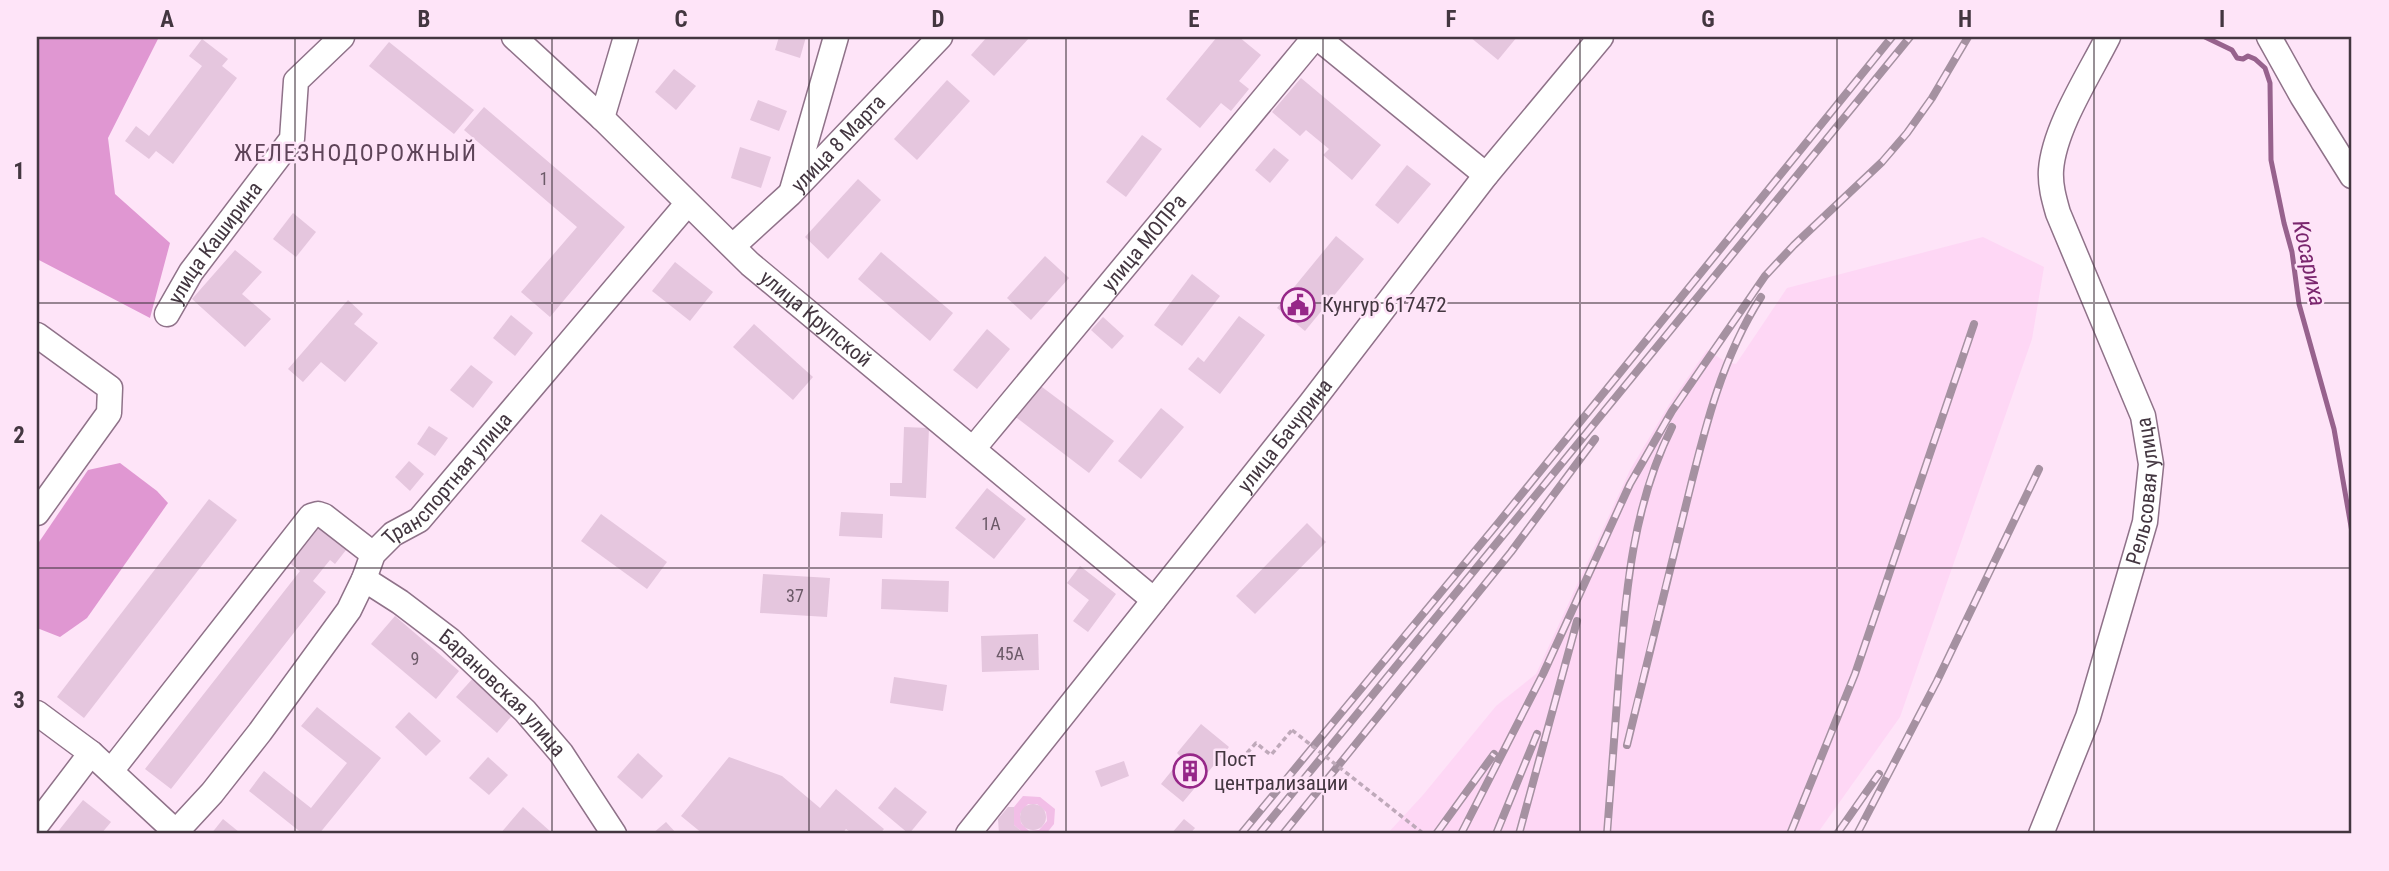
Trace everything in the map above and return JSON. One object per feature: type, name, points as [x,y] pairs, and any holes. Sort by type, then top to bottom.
[{"type":"street","name":"улица Каширина","points":[[167,314],[191,272],[292,139],[296,81],[342,37]]},
{"type":"street","name":"улица Крупской","points":[[514,37],[783,293],[1154,600]]},
{"type":"street","points":[[602,118],[626,37]]},
{"type":"street","points":[[790,194],[836,37]]},
{"type":"street","name":"улица 8 Марта","points":[[733,246],[790,194],[940,37]]},
{"type":"street","points":[[1316,37],[1486,175]]},
{"type":"street","name":"улица МОПРа","points":[[973,449],[1316,37]]},
{"type":"street","name":"улица Бачурина","points":[[968,834],[1311,403],[1486,175],[1601,37]]},
{"type":"street","name":"Рельсовая улица","points":[[2041,834],[2088,717],[2140,541],[2150,474],[2148,439],[2143,416],[2058,213],[2052,191],[2051,172],[2060,130],[2108,37]]},
{"type":"street","points":[[2269,37],[2352,176]]},
{"type":"street","name":"Транспортная улица","points":[[175,833],[212,793],[260,732],[349,610],[365,579],[373,554],[393,534],[419,520],[687,204]]},
{"type":"street","points":[[37,335],[110,388],[109,414],[37,513]]},
{"type":"street","points":[[111,771],[311,516],[324,516],[373,554]]},
{"type":"street","name":"Барановская улица","points":[[365,579],[450,640],[525,710],[561,753],[614,834]]},
{"type":"street","points":[[37,713],[91,753],[175,833]]},
{"type":"street","points":[[37,824],[91,753]]},
{"type":"path","points":[[1247,753],[1256,743],[1271,755],[1292,730],[1424,834]]},
{"type":"shaded area","points":[[37,37],[159,37],[108,138],[115,194],[170,243],[150,318],[37,259]]},
{"type":"shaded area","points":[[1983,237],[2044,267],[2032,339],[1900,717],[1817,834],[1387,834],[1423,795],[1496,706],[1536,674],[1630,470],[1670,403],[1707,350],[1726,362],[1736,364],[1787,288]]},
{"type":"shaded area","points":[[120,463],[157,491],[168,503],[87,618],[60,637],[37,628],[37,545],[88,470]]},
{"type":"shaded area","points":[[1023,796],[1040,797],[1055,809],[1054,824],[1046,834],[1025,834],[1014,825],[1014,807]],"holes":[[[1028,804],[1037,804],[1046,812],[1047,821],[1039,830],[1029,831],[1021,823],[1020,814]]]},
{"type":"building","points":[[779,37],[806,37],[800,58],[775,50]]},
{"type":"building","points":[[987,37],[1030,37],[994,76],[971,55]]},
{"type":"building","points":[[1217,37],[1239,37],[1261,55],[1239,81],[1249,89],[1231,111],[1221,103],[1200,128],[1166,99]]},
{"type":"building","points":[[1470,37],[1517,37],[1498,60]]},
{"type":"building","points":[[202,39],[228,59],[222,66],[237,78],[173,164],[156,151],[149,159],[125,141],[136,126],[149,136],[202,66],[189,56]]},
{"type":"building","points":[[389,42],[474,110],[454,134],[369,66]]},
{"type":"building","points":[[674,69],[696,86],[676,110],[655,92]]},
{"type":"building","points":[[1301,78],[1381,145],[1352,180],[1323,155],[1329,149],[1306,130],[1300,136],[1272,112]]},
{"type":"building","points":[[947,80],[970,101],[917,160],[894,139]]},
{"type":"building","points":[[758,100],[787,111],[779,131],[750,120]]},
{"type":"building","points":[[484,107],[625,227],[550,317],[521,292],[577,227],[464,130]]},
{"type":"building","points":[[1142,135],[1162,149],[1126,197],[1106,182]]},
{"type":"building","points":[[740,147],[771,157],[761,188],[731,178]]},
{"type":"building","points":[[1274,148],[1289,160],[1270,183],[1255,170]]},
{"type":"building","points":[[1407,165],[1431,184],[1398,224],[1375,205]]},
{"type":"building","points":[[858,179],[881,200],[828,259],[805,237]]},
{"type":"building","points":[[293,213],[316,232],[296,257],[273,239]]},
{"type":"building","points":[[1336,236],[1364,259],[1305,331],[1277,308]]},
{"type":"building","points":[[235,250],[262,272],[242,294],[271,319],[245,347],[192,299]]},
{"type":"building","points":[[881,252],[953,313],[930,341],[858,279]]},
{"type":"building","points":[[1045,256],[1069,278],[1031,320],[1007,298]]},
{"type":"building","points":[[675,262],[713,292],[690,321],[652,291]]},
{"type":"building","points":[[1192,274],[1220,296],[1182,346],[1154,325]]},
{"type":"building","points":[[348,300],[363,314],[354,324],[378,343],[345,382],[321,362],[303,382],[288,369]]},
{"type":"building","points":[[511,315],[533,333],[515,356],[493,338]]},
{"type":"building","points":[[1239,316],[1265,335],[1220,394],[1188,369],[1198,357],[1204,362]]},
{"type":"building","points":[[1103,317],[1124,336],[1112,349],[1091,330]]},
{"type":"building","points":[[754,324],[813,377],[793,400],[733,347]]},
{"type":"building","points":[[987,329],[1010,349],[977,389],[953,370]]},
{"type":"building","points":[[471,365],[493,382],[473,408],[450,390]]},
{"type":"building","points":[[1038,384],[1114,441],[1089,473],[1013,415]]},
{"type":"building","points":[[1161,408],[1184,427],[1141,479],[1118,461]]},
{"type":"building","points":[[429,426],[448,438],[435,456],[417,444]]},
{"type":"building","points":[[904,427],[929,428],[926,498],[890,496],[890,483],[902,483]]},
{"type":"building","points":[[409,461],[424,474],[410,491],[395,477]]},
{"type":"building","points":[[987,488],[1026,519],[994,559],[955,528]]},
{"type":"building","points":[[209,499],[237,520],[84,718],[57,697]]},
{"type":"building","points":[[841,512],[883,514],[882,538],[839,536]]},
{"type":"building","points":[[601,514],[667,562],[647,589],[581,541]]},
{"type":"building","points":[[316,518],[350,545],[335,564],[330,560],[313,581],[326,592],[171,789],[145,769],[300,571],[284,559]]},
{"type":"building","points":[[1307,523],[1326,542],[1255,614],[1236,596]]},
{"type":"building","points":[[1080,566],[1116,594],[1088,632],[1073,621],[1089,600],[1067,583]]},
{"type":"building","points":[[763,574],[830,578],[827,617],[760,613]]},
{"type":"building","points":[[882,579],[949,581],[948,612],[881,609]]},
{"type":"building","points":[[395,616],[459,671],[436,699],[371,644]]},
{"type":"building","points":[[1038,634],[1039,670],[982,672],[981,636]]},
{"type":"building","points":[[475,676],[515,712],[497,733],[456,697]]},
{"type":"building","points":[[894,677],[947,685],[943,711],[890,703]]},
{"type":"building","points":[[317,707],[381,758],[319,834],[303,834],[249,791],[264,771],[311,808],[347,763],[301,726]]},
{"type":"building","points":[[409,712],[441,741],[426,756],[395,727]]},
{"type":"building","name":"Пост централизации","points":[[1201,724],[1229,747],[1183,802],[1161,784],[1182,758],[1177,753]]},
{"type":"building","points":[[638,753],[663,776],[642,799],[617,777]]},
{"type":"building","points":[[488,757],[508,775],[489,795],[469,778]]},
{"type":"building","points":[[729,757],[782,776],[820,808],[836,789],[884,829],[880,834],[853,834],[846,829],[842,834],[703,834],[681,816]]},
{"type":"building","points":[[1124,761],[1129,776],[1101,787],[1095,771]]},
{"type":"building","points":[[895,787],[927,812],[909,834],[878,808]]},
{"type":"building","points":[[83,800],[111,822],[101,834],[56,834]]},
{"type":"building","points":[[1033,804],[1042,808],[1046,817],[1042,826],[1033,830],[1024,826],[1020,817],[1024,808]]},
{"type":"building","points":[[523,807],[551,832],[500,834]]},
{"type":"building","points":[[1008,807],[1014,807],[1014,825],[1025,834],[999,834],[998,819]]},
{"type":"building","points":[[223,819],[239,832],[211,834]]},
{"type":"building","points":[[1184,819],[1195,828],[1190,834],[1171,834]]},
{"type":"building","points":[[666,822],[677,834],[652,834]]},
{"type":"waterway","name":"Косариха","points":[[2205,37],[2232,50],[2237,58],[2248,56],[2255,59],[2265,68],[2270,83],[2271,160],[2292,252],[2299,304],[2334,429],[2352,532]]},
{"type":"railway","points":[[1241,834],[1499,522],[1892,37]]},
{"type":"railway","points":[[1259,834],[1910,37]]},
{"type":"railway","points":[[1461,834],[1543,674],[1630,484],[1672,411],[1765,276],[1882,162],[1907,133],[1932,98],[1968,37]]},
{"type":"railway","points":[[1627,745],[1713,404],[1733,349],[1761,297]]},
{"type":"railway","points":[[1790,834],[1855,674],[1974,324]]},
{"type":"railway","points":[[1607,834],[1622,643],[1634,548],[1648,487],[1672,427]]},
{"type":"railway","points":[[1283,834],[1511,552],[1595,439]]},
{"type":"railway","points":[[1857,834],[1937,681],[2039,469]]},
{"type":"railway","points":[[1519,834],[1577,621]]},
{"type":"railway","points":[[1496,834],[1537,734]]},
{"type":"railway","points":[[1436,834],[1494,754]]},
{"type":"railway","points":[[1837,834],[1879,774]]},
{"type":"place","name":"Кунгур 617472","points":[[1298,305]]},
{"type":"place","name":"Пост централизации","points":[[1190,771]]},
{"type":"district","name":"ЖЕЛЕЗНОДОРОЖНЫЙ","points":[[356,153]]}]
